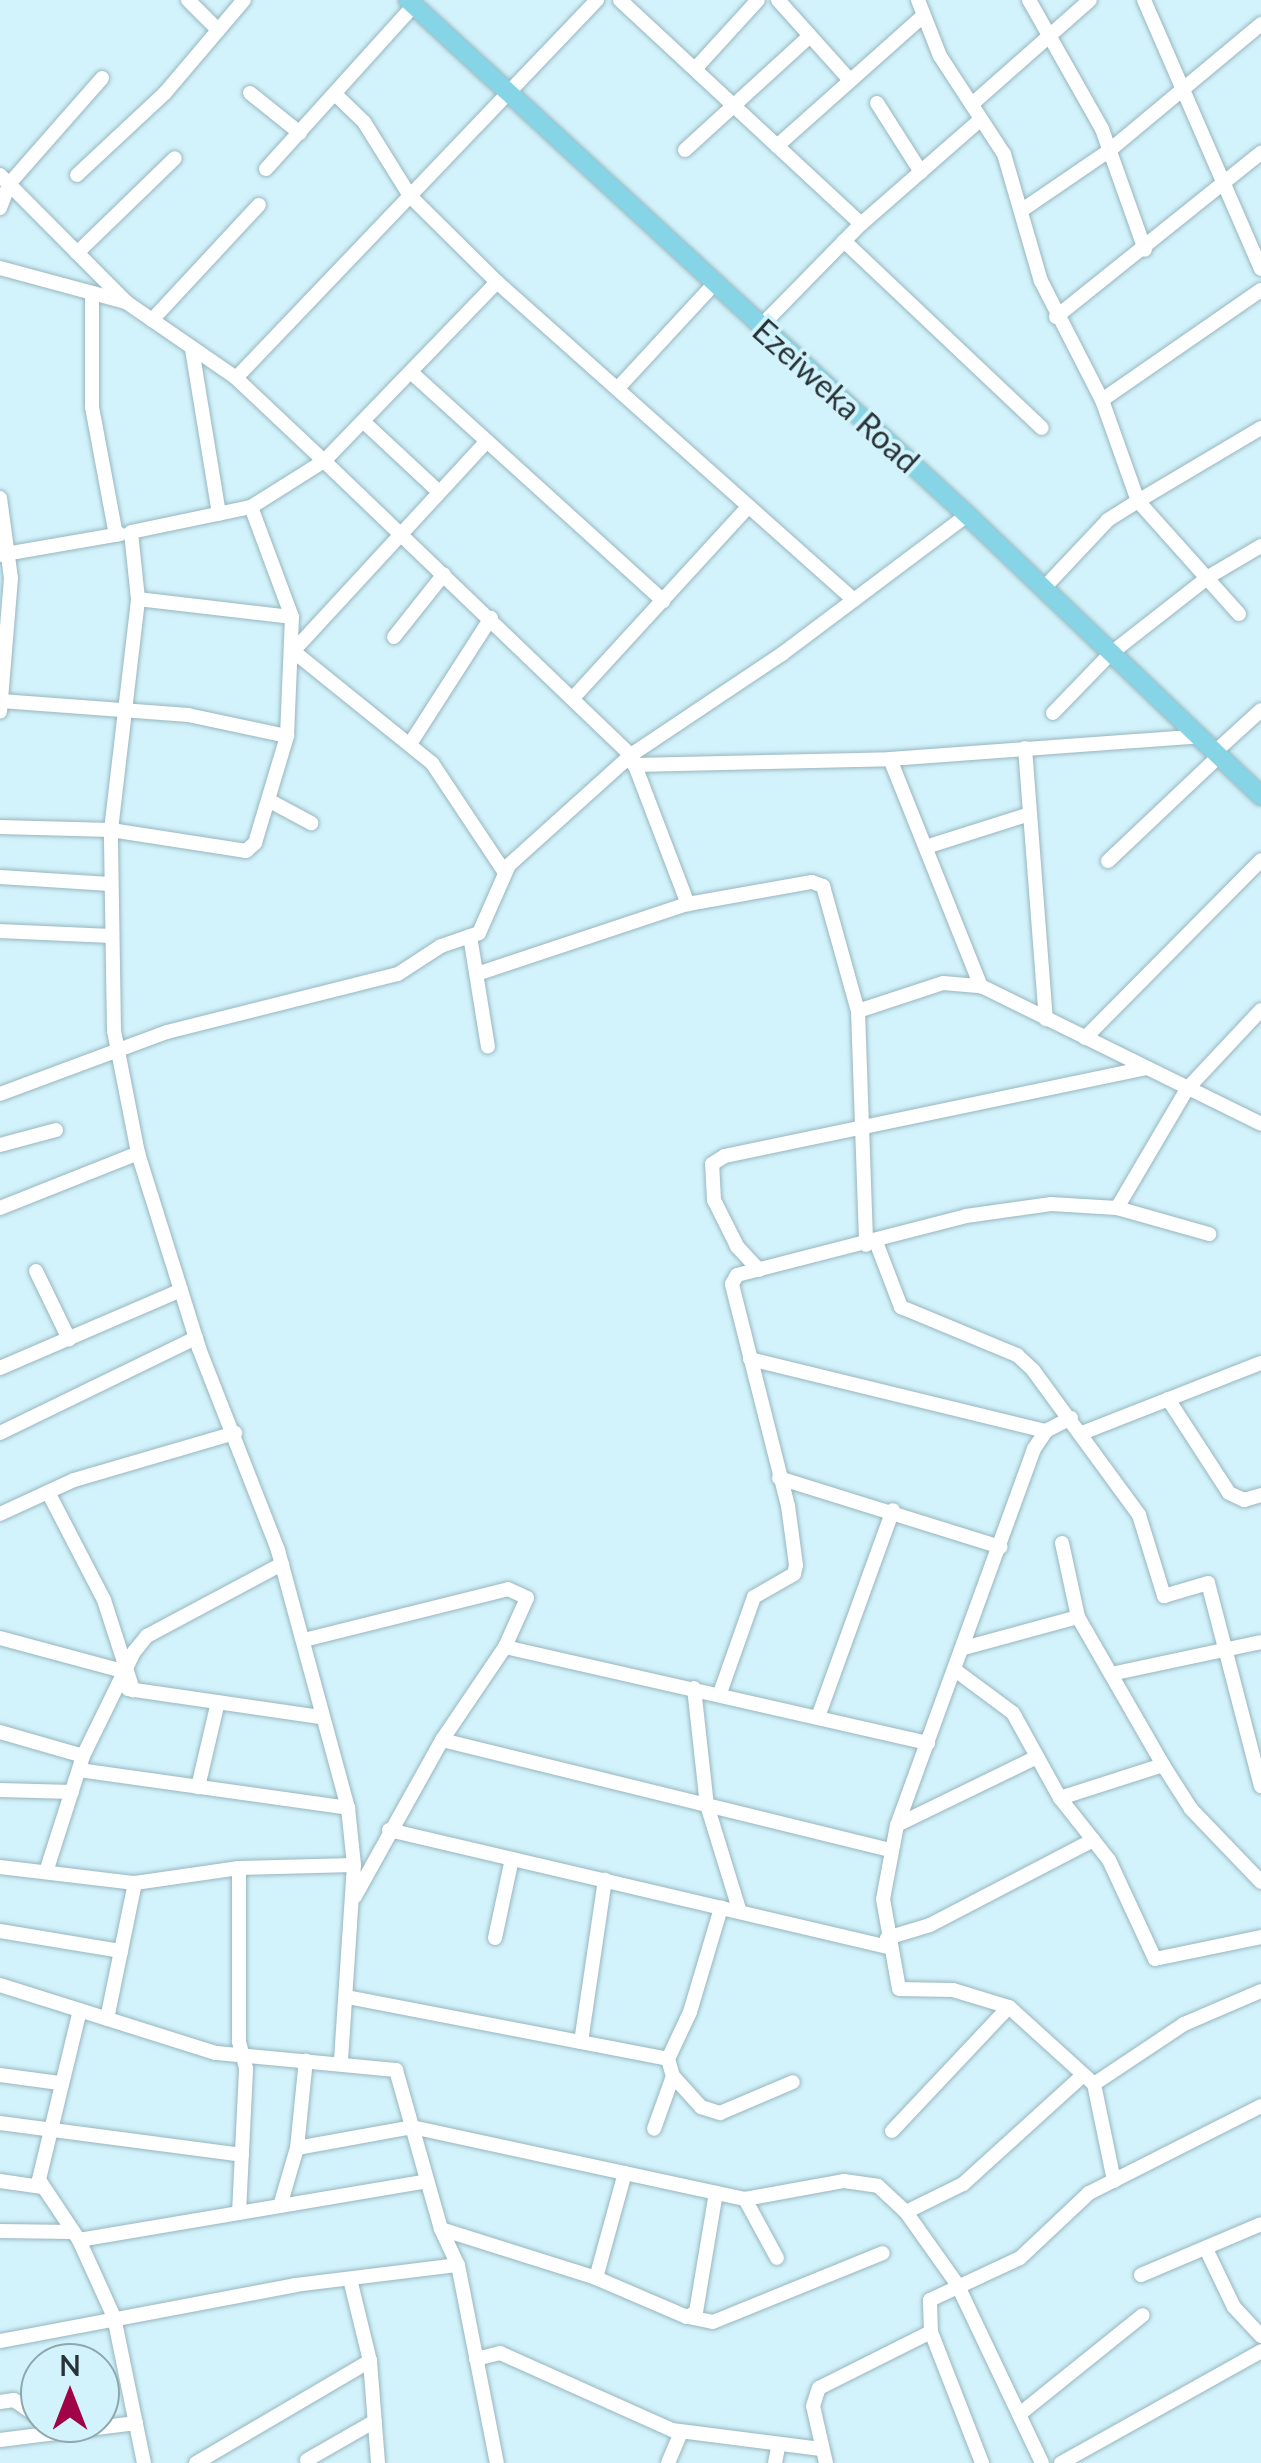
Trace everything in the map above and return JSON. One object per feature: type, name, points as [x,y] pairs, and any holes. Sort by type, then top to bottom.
[{"type":"main road","name":"Ezeiweka Road","points":[[411,3],[967,515],[1261,796]]},
{"type":"street","points":[[188,0],[218,30]]},
{"type":"street","points":[[77,175],[165,93],[244,0]]},
{"type":"street","points":[[236,378],[597,0]]},
{"type":"street","points":[[620,0],[861,224]]},
{"type":"street","points":[[694,69],[758,0]]},
{"type":"street","points":[[778,0],[847,78]]},
{"type":"street","points":[[1029,0],[1110,150],[1145,250]]},
{"type":"street","points":[[972,104],[1090,0]]},
{"type":"street","points":[[1144,0],[1261,269]]},
{"type":"street","points":[[266,170],[411,3]]},
{"type":"street","points":[[777,146],[921,5],[972,104],[1004,154],[1025,208],[1056,317],[1102,400],[1138,501],[1210,576],[1239,614]]},
{"type":"street","points":[[1025,208],[1110,150],[1261,24]]},
{"type":"street","points":[[685,150],[810,36]]},
{"type":"street","points":[[0,208],[4,180],[102,78]]},
{"type":"street","points":[[250,93],[300,133]]},
{"type":"street","points":[[335,94],[364,122],[410,196],[497,282],[854,600]]},
{"type":"street","points":[[877,103],[921,172]]},
{"type":"street","points":[[760,326],[861,224],[981,119]]},
{"type":"street","points":[[1056,317],[1145,250],[1261,153]]},
{"type":"street","points":[[77,253],[175,158]]},
{"type":"street","points":[[4,180],[126,302],[236,378],[491,618],[633,760],[688,904]]},
{"type":"street","points":[[152,320],[259,205]]},
{"type":"street","points":[[844,241],[1042,428]]},
{"type":"street","points":[[0,268],[92,296],[126,302]]},
{"type":"street","points":[[4,554],[251,507],[324,461],[366,424],[497,282]]},
{"type":"street","points":[[618,388],[714,284]]},
{"type":"street","points":[[1102,400],[1261,290]]},
{"type":"street","points":[[92,296],[92,406],[138,599],[120,707],[110,830],[110,936],[119,1052],[138,1153],[196,1338],[282,1564],[320,1716],[348,1808],[354,1865],[341,2060]]},
{"type":"street","points":[[192,349],[219,514]]},
{"type":"street","points":[[413,374],[663,601]]},
{"type":"street","points":[[366,424],[439,492]]},
{"type":"street","points":[[1043,589],[1108,520],[1261,428]]},
{"type":"street","points":[[292,650],[487,440]]},
{"type":"street","points":[[0,498],[4,554],[0,712]]},
{"type":"street","points":[[573,698],[749,506]]},
{"type":"street","points":[[0,827],[110,830],[246,851],[270,801],[287,736],[292,650],[292,617],[251,507]]},
{"type":"street","points":[[0,1094],[167,1032],[398,974],[441,946],[479,933],[505,873],[633,760],[967,515]]},
{"type":"street","points":[[1053,712],[1110,654],[1210,576],[1261,546]]},
{"type":"street","points":[[394,637],[444,574]]},
{"type":"street","points":[[138,599],[292,617]]},
{"type":"street","points":[[410,744],[491,618]]},
{"type":"street","points":[[292,650],[432,763],[505,873]]},
{"type":"street","points":[[1,701],[120,707],[287,736]]},
{"type":"street","points":[[1108,861],[1261,710]]},
{"type":"street","points":[[633,760],[890,759],[1200,736]]},
{"type":"street","points":[[1025,748],[1046,1018]]},
{"type":"street","points":[[890,759],[908,812],[929,846],[981,986]]},
{"type":"street","points":[[270,801],[312,823]]},
{"type":"street","points":[[929,846],[1030,814]]},
{"type":"street","points":[[1085,1038],[1261,860]]},
{"type":"street","points":[[0,877],[110,884]]},
{"type":"street","points":[[477,974],[688,904],[812,882],[823,886],[858,1012],[871,1243],[901,1307],[1017,1355],[1071,1418],[1146,1527],[1164,1596],[1208,1583],[1261,1786]]},
{"type":"street","points":[[0,931],[110,936]]},
{"type":"street","points":[[470,936],[488,1048]]},
{"type":"street","points":[[858,1012],[943,983],[981,986],[1261,1124]]},
{"type":"street","points":[[1118,1208],[1187,1089],[1261,1010]]},
{"type":"street","points":[[759,1270],[720,1219],[712,1164],[725,1156],[1145,1068]]},
{"type":"street","points":[[0,1145],[56,1130]]},
{"type":"street","points":[[0,1208],[138,1153]]},
{"type":"street","points":[[720,1693],[754,1597],[794,1574],[779,1478],[732,1284],[737,1275],[966,1216],[1051,1204],[1118,1208],[1210,1234]]},
{"type":"street","points":[[36,1271],[69,1339]]},
{"type":"street","points":[[0,1368],[181,1290]]},
{"type":"street","points":[[0,1433],[196,1338]]},
{"type":"street","points":[[750,1359],[1046,1431],[1071,1418]]},
{"type":"street","points":[[1082,1433],[1261,1363]]},
{"type":"street","points":[[1168,1399],[1229,1493],[1244,1500],[1261,1494]]},
{"type":"street","points":[[1046,1431],[897,1826],[883,1899],[898,1989],[944,1988],[1009,2007],[1087,2081],[1114,2181]]},
{"type":"street","points":[[0,1514],[48,1492],[235,1433]]},
{"type":"street","points":[[779,1478],[893,1510],[1001,1547]]},
{"type":"street","points":[[48,1492],[104,1600],[122,1671],[133,1690]]},
{"type":"street","points":[[818,1716],[893,1510]]},
{"type":"street","points":[[1062,1543],[1078,1617],[1163,1765],[1191,1810],[1261,1882]]},
{"type":"street","points":[[46,1872],[81,1764],[122,1671],[147,1636],[282,1564]]},
{"type":"street","points":[[304,1640],[518,1590],[526,1605],[505,1648],[442,1740],[389,1830],[353,1901]]},
{"type":"street","points":[[964,1648],[1078,1617]]},
{"type":"street","points":[[1,1642],[122,1671]]},
{"type":"street","points":[[1111,1674],[1261,1642]]},
{"type":"street","points":[[505,1648],[720,1693],[928,1743]]},
{"type":"street","points":[[955,1670],[1004,1703],[1060,1798],[1109,1860],[1154,1959],[1261,1938]]},
{"type":"street","points":[[115,1687],[320,1716]]},
{"type":"street","points":[[694,1688],[706,1805],[740,1912]]},
{"type":"street","points":[[198,1787],[218,1702]]},
{"type":"street","points":[[0,1732],[81,1764],[198,1787],[348,1808]]},
{"type":"street","points":[[442,1740],[891,1850]]},
{"type":"street","points":[[897,1826],[1035,1758]]},
{"type":"street","points":[[1060,1798],[1163,1765]]},
{"type":"street","points":[[0,1790],[72,1792]]},
{"type":"street","points":[[389,1830],[721,1908],[888,1942],[930,1925],[1092,1840]]},
{"type":"street","points":[[496,1938],[512,1859]]},
{"type":"street","points":[[0,1868],[135,1883],[239,1868],[354,1865]]},
{"type":"street","points":[[239,1868],[244,2058],[239,2213]]},
{"type":"street","points":[[580,2042],[604,1880]]},
{"type":"street","points":[[107,2019],[135,1883]]},
{"type":"street","points":[[721,1908],[690,2012],[668,2060],[674,2076],[702,2107],[720,2113],[792,2082]]},
{"type":"street","points":[[0,1931],[121,1952]]},
{"type":"street","points":[[0,1985],[244,2058],[341,2060],[396,2070],[440,2229],[458,2265],[497,2463]]},
{"type":"street","points":[[906,2212],[963,2184],[1087,2081],[1184,2024],[1261,1990]]},
{"type":"street","points":[[347,1997],[668,2060]]},
{"type":"street","points":[[892,2131],[1009,2007]]},
{"type":"street","points":[[80,2010],[48,2128],[41,2187],[76,2236],[114,2317],[144,2463]]},
{"type":"street","points":[[280,2206],[297,2148],[306,2060]]},
{"type":"street","points":[[0,2075],[59,2083]]},
{"type":"street","points":[[654,2129],[674,2076]]},
{"type":"street","points":[[982,2463],[931,2332],[930,2300],[957,2284],[1020,2258],[1072,2207],[1114,2181],[1261,2106]]},
{"type":"street","points":[[0,2123],[242,2155]]},
{"type":"street","points":[[297,2148],[412,2127],[746,2199],[862,2180],[906,2212],[957,2284],[1022,2413],[1042,2463]]},
{"type":"street","points":[[596,2278],[625,2173]]},
{"type":"street","points":[[0,2180],[41,2187]]},
{"type":"street","points":[[0,2231],[76,2236],[426,2181]]},
{"type":"street","points":[[687,2317],[696,2312],[716,2193]]},
{"type":"street","points":[[746,2199],[777,2258]]},
{"type":"street","points":[[1140,2275],[1208,2251],[1261,2224]]},
{"type":"street","points":[[440,2229],[596,2278],[687,2317],[713,2322],[883,2253]]},
{"type":"street","points":[[1208,2251],[1234,2307],[1261,2336]]},
{"type":"street","points":[[0,2341],[114,2317],[458,2265]]},
{"type":"street","points":[[350,2279],[370,2361],[378,2463]]},
{"type":"street","points":[[1022,2413],[1143,2315]]},
{"type":"street","points":[[476,2359],[500,2354],[681,2432],[776,2455],[823,2456],[813,2406],[818,2388],[931,2332]]},
{"type":"street","points":[[1062,2463],[1261,2351]]},
{"type":"street","points":[[196,2463],[370,2361]]},
{"type":"street","points":[[307,2460],[374,2421]]},
{"type":"street","points":[[120,2426],[136,2423]]},
{"type":"street","points":[[668,2463],[681,2432]]}]
